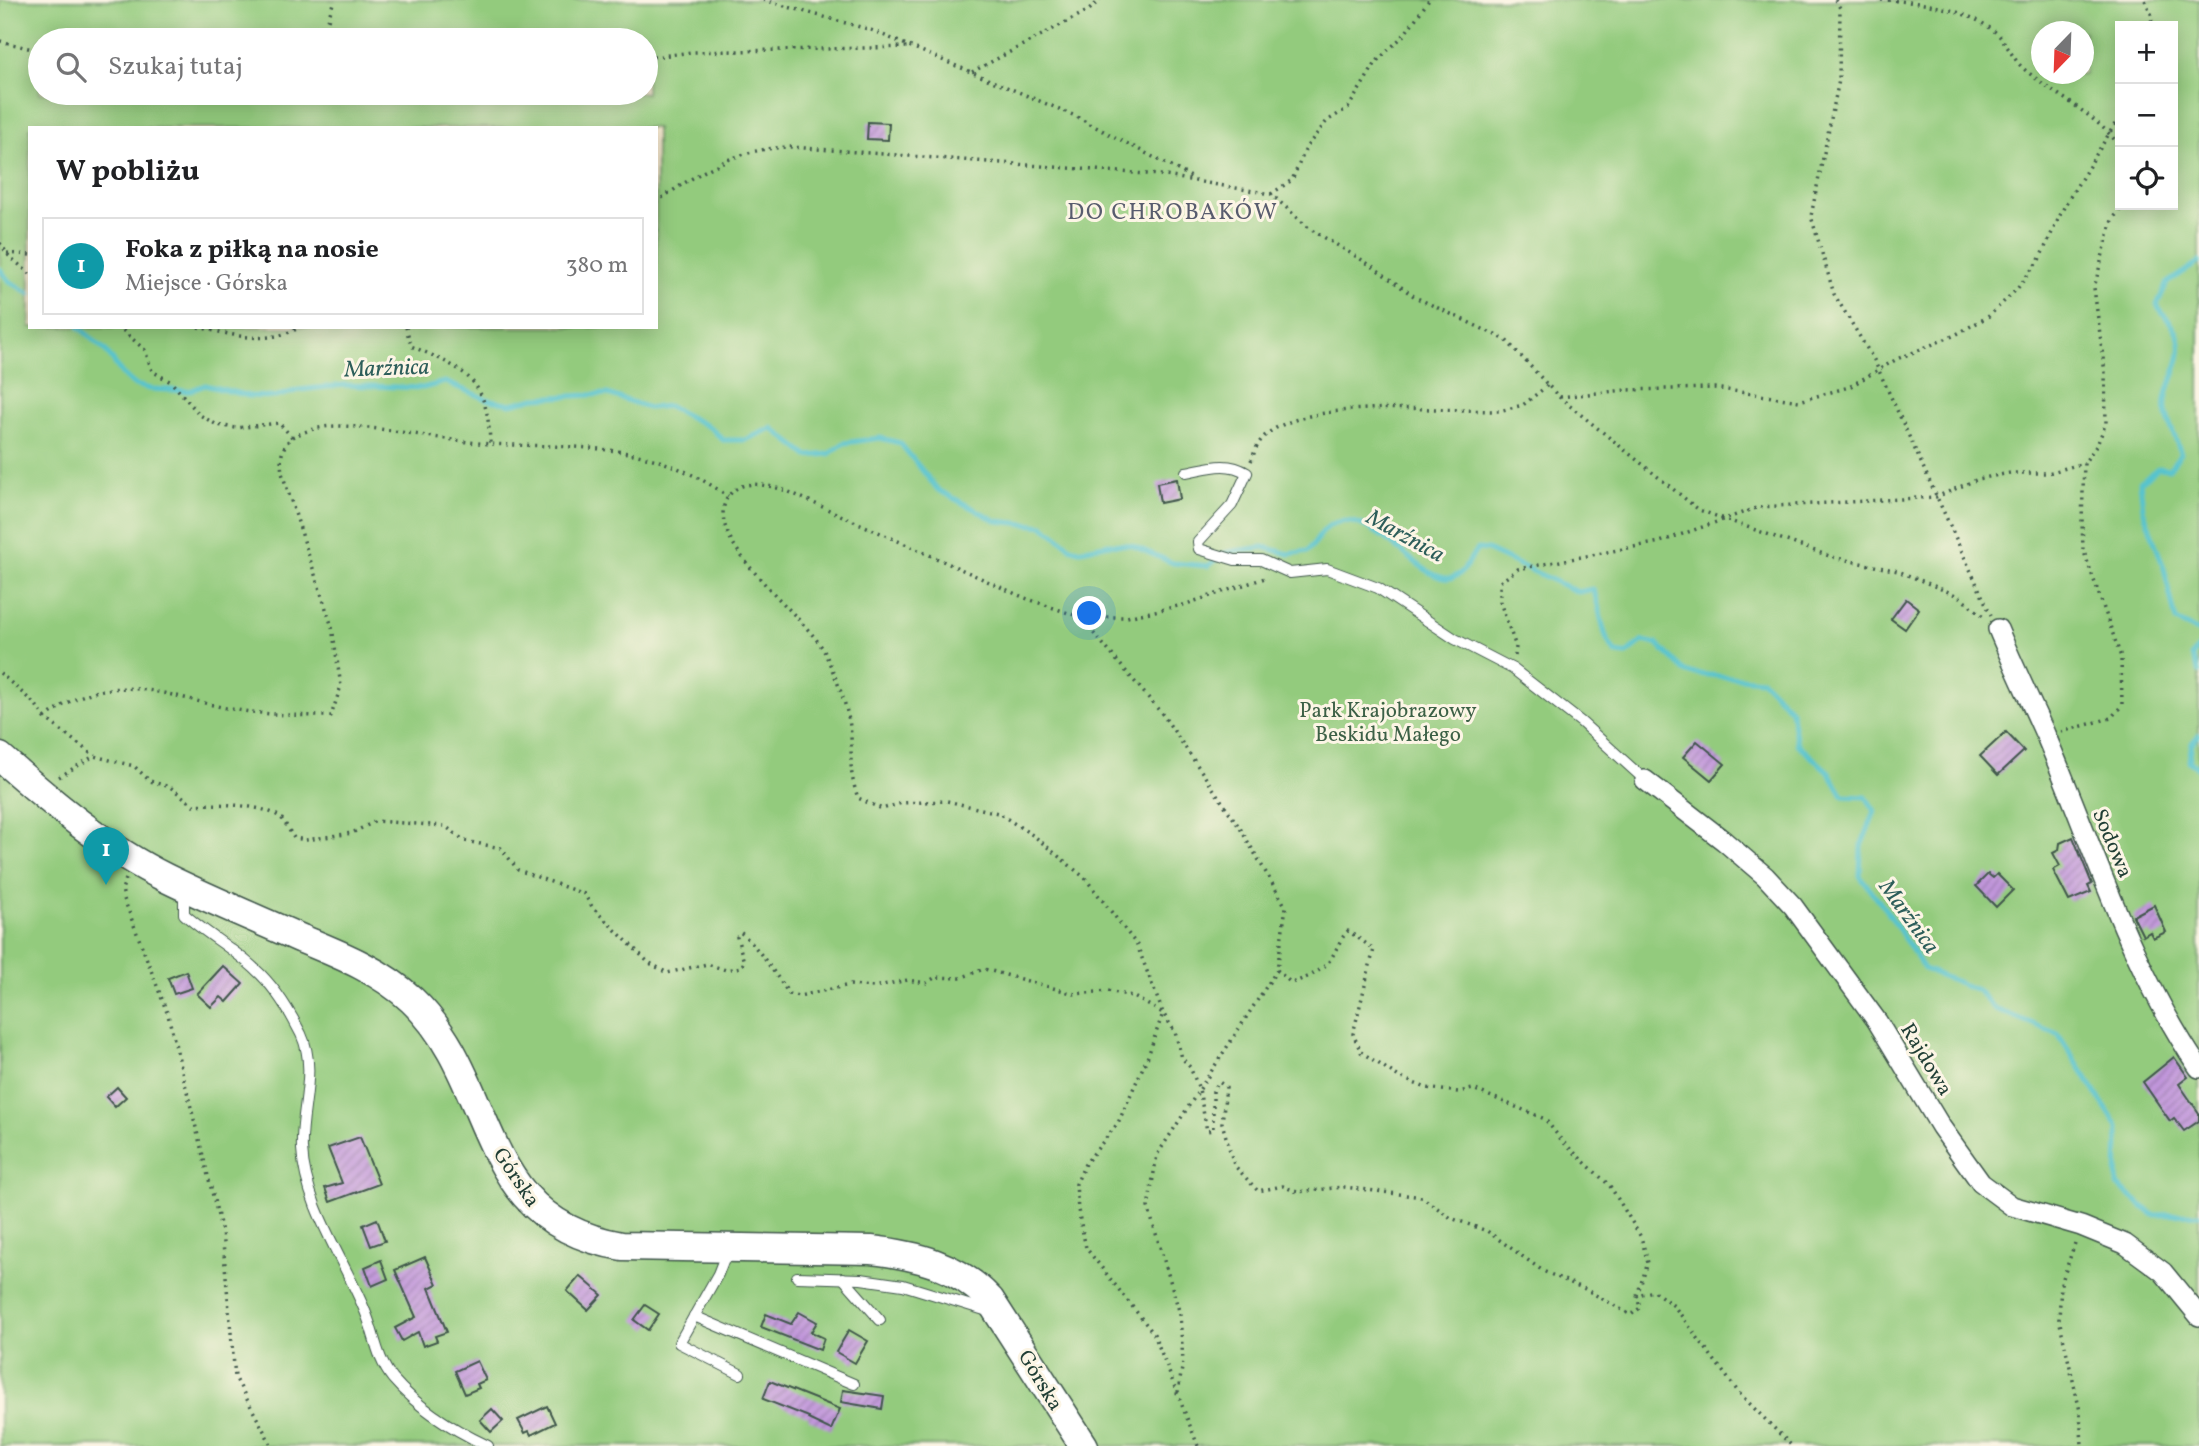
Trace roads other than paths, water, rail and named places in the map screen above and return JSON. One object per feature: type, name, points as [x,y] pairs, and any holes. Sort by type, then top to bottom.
[{"type":"street","name":"Sodowa","points":[[1997,629],[2046,737],[2084,835],[2152,992],[2199,1068]]},
{"type":"street","name":"Górska","points":[[0,757],[34,787],[137,863],[371,970],[413,1001],[446,1045],[514,1180],[536,1207],[558,1226],[588,1239],[622,1246],[871,1250],[909,1255],[961,1275],[981,1291],[999,1312],[1084,1446]]},
{"type":"street","name":"Rajdowa","points":[[1645,780],[1724,841],[1765,876],[1793,906],[1877,1021],[1941,1127],[1981,1183],[2012,1206],[2081,1226],[2125,1244],[2163,1272],[2199,1316]]},
{"type":"lane","points":[[1186,472],[1223,464],[1237,467],[1247,473],[1232,505],[1198,542],[1199,549],[1235,560],[1261,559],[1290,573],[1326,569],[1378,588],[1455,639],[1513,669],[1581,722],[1645,780]]},
{"type":"lane","points":[[185,887],[182,906],[184,914],[256,969],[301,1035],[309,1071],[303,1128],[307,1175],[318,1209],[367,1315],[378,1355],[393,1378],[413,1398],[452,1427],[488,1446]]},
{"type":"lane","points":[[727,1247],[725,1262],[678,1343],[740,1374]]},
{"type":"lane","points":[[797,1277],[843,1278],[904,1285],[981,1310],[999,1312]]},
{"type":"lane","points":[[843,1278],[880,1320]]},
{"type":"lane","points":[[694,1316],[854,1384]]},
{"type":"waterway","points":[[2199,262],[2167,283],[2157,305],[2180,341],[2166,411],[2181,453],[2169,469],[2158,468],[2140,482],[2143,509],[2164,568],[2176,621],[2199,632]]},
{"type":"waterway","name":"Marźnica","points":[[0,269],[8,280],[28,293]]},
{"type":"waterway","name":"Marźnica","points":[[81,329],[106,351],[123,375],[135,385],[150,389],[189,391],[205,385],[249,396],[275,397],[299,390],[345,385],[423,388],[445,382],[486,399],[511,404],[535,398],[608,394],[649,408],[668,406],[711,428],[723,440],[745,440],[772,428],[808,456],[829,454],[844,443],[880,438],[900,443],[938,490],[997,521],[1044,526],[1073,549],[1109,544],[1131,545],[1173,563],[1208,566],[1225,553],[1234,551],[1264,547],[1289,554],[1308,551],[1330,525],[1350,522],[1383,537],[1428,572],[1442,578],[1458,575],[1478,549],[1487,550],[1578,592],[1593,589],[1604,631],[1616,653],[1626,654],[1643,641],[1657,644],[1687,673],[1762,680],[1791,710],[1797,744],[1829,772],[1843,796],[1866,797],[1875,811],[1861,846],[1860,876],[1891,917],[1924,969],[1977,990],[1995,1009],[2058,1034],[2118,1127],[2117,1185],[2153,1215],[2199,1214]]},
{"type":"waterway","points":[[2199,647],[2192,656],[2199,672]]},
{"type":"waterway","points":[[2199,735],[2192,743],[2189,761],[2199,769]]},
{"type":"place","name":"Foka z piłką na nosie","points":[[106,885]]},
{"type":"district","name":"DO CHROBAKÓW","points":[[1173,211]]},
{"type":"park label","name":"Park Krajobrazowy Beskidu Małego","points":[[1388,722]]}]
